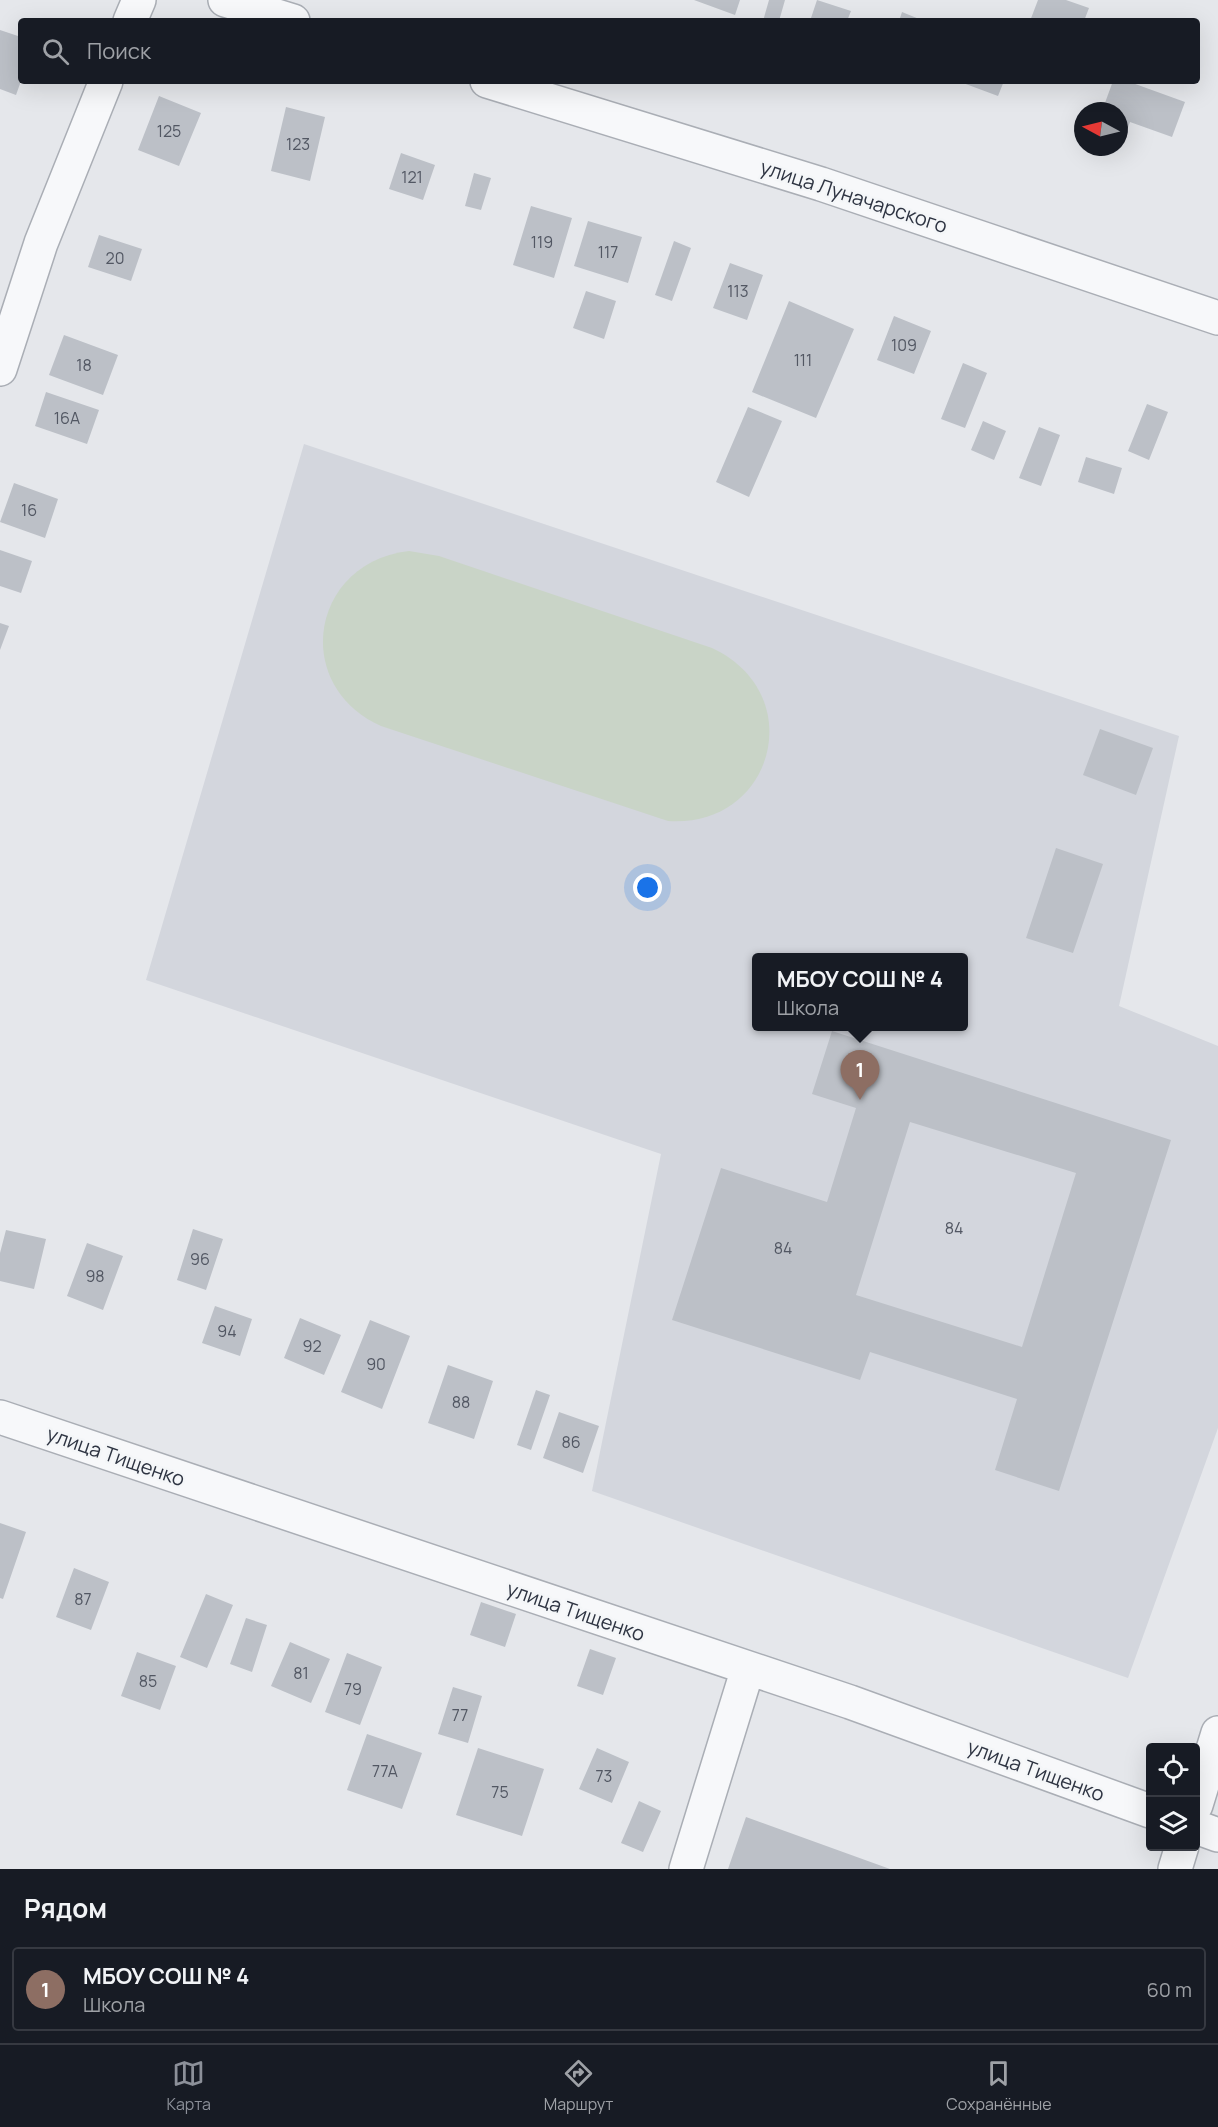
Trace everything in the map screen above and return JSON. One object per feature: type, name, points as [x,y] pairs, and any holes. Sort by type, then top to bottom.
[{"type":"street","points":[[131,18],[139,0]]},
{"type":"street","points":[[225,0],[283,18]]},
{"type":"street","points":[[0,369],[41,243],[105,84]]},
{"type":"street","name":"улица Луначарского","points":[[497,84],[821,184],[1218,318]]},
{"type":"street","name":"улица Тищенко","points":[[0,1417],[861,1706],[1146,1810]]},
{"type":"street","points":[[686,1869],[748,1668]]},
{"type":"street","points":[[1198,1797],[1218,1733]]},
{"type":"street","points":[[1200,1828],[1218,1834]]},
{"type":"street","points":[[1175,1869],[1180,1851]]},
{"type":"shaded area","points":[[304,444],[1179,736],[1119,1006],[1218,1046],[1218,1428],[1128,1678],[592,1491],[661,1154],[146,980]]},
{"type":"shaded area","points":[[409,551],[439,556],[712,648],[743,669],[761,695],[769,725],[766,754],[754,781],[733,803],[704,817],[668,821],[381,726],[352,707],[333,683],[324,656],[324,627],[333,600],[350,577],[376,560]]},
{"type":"building","points":[[694,0],[740,0],[735,15]]},
{"type":"building","points":[[769,0],[785,0],[780,18],[764,18]]},
{"type":"building","points":[[817,0],[851,11],[848,18],[811,18]]},
{"type":"building","points":[[1038,0],[1066,0],[1089,8],[1085,18],[1031,18]]},
{"type":"building","points":[[902,12],[917,18],[900,18]]},
{"type":"building","points":[[0,30],[18,36],[18,84],[20,84],[16,95],[0,89]]},
{"type":"building","points":[[966,84],[1003,84],[998,96]]},
{"type":"building","points":[[1112,84],[1135,84],[1185,102],[1172,137],[1130,122],[1128,127],[1128,102],[1105,102]]},
{"type":"building","points":[[159,96],[201,113],[179,166],[138,150]]},
{"type":"building","points":[[286,107],[325,117],[310,181],[271,171]]},
{"type":"building","points":[[401,153],[435,165],[423,200],[389,189]]},
{"type":"building","points":[[474,173],[491,178],[481,210],[465,206]]},
{"type":"building","points":[[531,206],[572,218],[554,278],[513,265]]},
{"type":"building","points":[[588,221],[642,237],[628,283],[574,266]]},
{"type":"building","points":[[99,235],[142,249],[131,281],[88,267]]},
{"type":"building","points":[[674,241],[691,248],[672,301],[655,295]]},
{"type":"building","points":[[730,263],[763,275],[747,320],[713,308]]},
{"type":"building","points":[[586,291],[616,301],[604,339],[573,328]]},
{"type":"building","points":[[789,301],[854,329],[816,418],[752,392]]},
{"type":"building","points":[[894,316],[931,331],[914,374],[877,360]]},
{"type":"building","points":[[64,335],[118,355],[103,395],[49,375]]},
{"type":"building","points":[[963,363],[987,373],[965,428],[941,419]]},
{"type":"building","points":[[46,392],[99,410],[87,444],[35,426]]},
{"type":"building","points":[[1147,404],[1168,412],[1149,460],[1128,451]]},
{"type":"building","points":[[748,407],[782,421],[749,497],[716,482]]},
{"type":"building","points":[[983,421],[1006,431],[994,460],[971,450]]},
{"type":"building","points":[[1039,427],[1060,435],[1041,486],[1019,478]]},
{"type":"building","points":[[1086,457],[1122,468],[1114,494],[1078,482]]},
{"type":"building","points":[[14,483],[58,499],[45,538],[0,522]]},
{"type":"building","points":[[0,550],[32,561],[21,593],[0,586]]},
{"type":"building","points":[[0,623],[9,626],[0,650]]},
{"type":"building","points":[[1100,729],[1153,748],[1136,795],[1083,775]]},
{"type":"building","points":[[1056,848],[1103,864],[1073,953],[1026,938]]},
{"type":"building","points":[[832,1031],[1171,1140],[1059,1491],[995,1470],[1017,1399],[870,1352],[860,1380],[672,1320],[721,1168],[827,1202],[856,1108],[812,1094]],"holes":[[[910,1122],[1076,1173],[1022,1347],[856,1295]]]},
{"type":"building","points":[[193,1229],[223,1239],[206,1290],[177,1280]]},
{"type":"building","points":[[6,1230],[46,1239],[34,1289],[0,1281],[0,1253]]},
{"type":"building","points":[[87,1243],[123,1256],[103,1310],[67,1296]]},
{"type":"building","points":[[215,1306],[252,1319],[240,1356],[202,1343]]},
{"type":"building","points":[[300,1318],[341,1335],[324,1375],[284,1358]]},
{"type":"building","points":[[370,1320],[410,1336],[382,1409],[341,1392]]},
{"type":"building","points":[[448,1365],[493,1381],[474,1439],[428,1423]]},
{"type":"building","points":[[536,1390],[550,1395],[531,1450],[517,1445]]},
{"type":"building","points":[[559,1412],[599,1426],[583,1473],[543,1458]]},
{"type":"building","points":[[0,1523],[26,1532],[3,1599],[0,1598]]},
{"type":"building","points":[[74,1568],[109,1582],[91,1630],[56,1617]]},
{"type":"building","points":[[206,1594],[233,1605],[207,1668],[180,1657]]},
{"type":"building","points":[[481,1602],[516,1614],[505,1647],[470,1635]]},
{"type":"building","points":[[246,1618],[267,1625],[252,1672],[230,1664]]},
{"type":"building","points":[[290,1642],[330,1659],[311,1703],[271,1686]]},
{"type":"building","points":[[590,1649],[616,1658],[603,1695],[577,1686]]},
{"type":"building","points":[[137,1652],[176,1666],[160,1710],[121,1696]]},
{"type":"building","points":[[347,1653],[382,1667],[360,1725],[325,1712]]},
{"type":"building","points":[[453,1687],[482,1696],[468,1743],[438,1734]]},
{"type":"building","points":[[367,1734],[422,1753],[402,1809],[347,1790]]},
{"type":"building","points":[[478,1748],[544,1769],[522,1836],[456,1815]]},
{"type":"building","points":[[597,1748],[629,1762],[612,1803],[579,1789]]},
{"type":"building","points":[[639,1801],[661,1811],[643,1852],[621,1843]]},
{"type":"building","points":[[746,1817],[890,1869],[728,1869]]},
{"type":"place","name":"МБОУ СОШ № 4","points":[[860,1100]]}]
